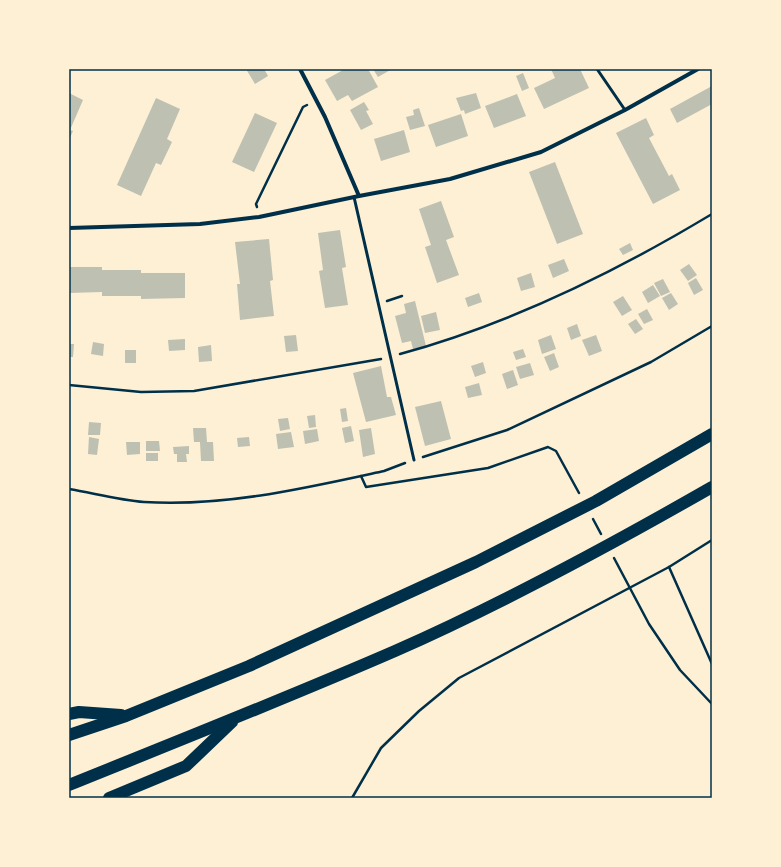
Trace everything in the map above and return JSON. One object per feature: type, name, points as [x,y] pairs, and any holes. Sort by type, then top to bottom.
[{"type":"highway","points":[[69,735],[126,716],[256,662],[476,562],[596,501],[712,434]]},
{"type":"highway","points":[[69,786],[397,650],[528,587],[636,530],[712,487]]},
{"type":"highway","points":[[69,714],[79,712],[126,716]]},
{"type":"highway","points":[[109,798],[186,766],[237,717]]},
{"type":"street","points":[[300,69],[325,117],[357,196]]},
{"type":"street","points":[[69,228],[200,224],[259,216],[450,179],[540,152],[625,110],[698,69]]},
{"type":"lane","points":[[597,69],[625,110]]},
{"type":"lane","points":[[357,196],[390,357],[414,460]]},
{"type":"path","points":[[259,216],[256,204],[304,107],[316,100]]},
{"type":"path","points":[[69,384],[141,392],[194,391],[390,357],[425,348],[479,329],[574,289],[656,248],[712,214]]},
{"type":"path","points":[[379,302],[402,296]]},
{"type":"path","points":[[69,489],[143,502],[187,502],[250,498],[384,471],[507,430],[651,362],[712,326]]},
{"type":"path","points":[[361,476],[366,487],[453,474],[488,468],[548,448],[556,451],[562,462]]},
{"type":"path","points":[[352,798],[381,748],[419,711],[459,678],[669,566],[712,540]]},
{"type":"path","points":[[669,566],[712,664]]},
{"type":"path","points":[[650,624],[680,670],[712,704]]},
{"type":"building","points":[[246,69],[264,69],[268,76],[255,84]]},
{"type":"building","points":[[345,69],[368,69],[378,87],[352,101],[348,95],[337,101],[325,80]]},
{"type":"building","points":[[373,69],[392,69],[378,77]]},
{"type":"building","points":[[551,69],[580,69],[589,88],[544,109],[534,88],[555,78]]},
{"type":"building","points":[[523,73],[529,88],[522,91],[516,76]]},
{"type":"building","points":[[712,86],[712,104],[677,123],[670,109]]},
{"type":"building","points":[[69,93],[83,100],[70,130],[73,131],[69,140]]},
{"type":"building","points":[[476,93],[481,108],[465,114],[464,110],[461,111],[456,98]]},
{"type":"building","points":[[517,94],[526,116],[494,128],[485,106]]},
{"type":"building","points":[[156,98],[180,109],[167,139],[172,142],[161,165],[156,163],[141,196],[117,185]]},
{"type":"building","points":[[364,102],[369,110],[366,111],[373,124],[361,130],[350,110]]},
{"type":"building","points":[[419,108],[425,126],[410,130],[406,117],[414,115],[413,110]]},
{"type":"building","points":[[255,113],[277,123],[254,172],[232,162]]},
{"type":"building","points":[[461,114],[468,136],[436,147],[428,125]]},
{"type":"building","points":[[646,118],[654,135],[649,138],[669,176],[672,174],[680,190],[653,204],[616,133]]},
{"type":"building","points":[[404,130],[410,152],[381,161],[374,139]]},
{"type":"building","points":[[555,162],[583,234],[557,244],[529,172]]},
{"type":"building","points":[[441,201],[454,237],[446,240],[459,275],[437,283],[425,247],[431,245],[419,209]]},
{"type":"building","points":[[340,230],[346,267],[342,268],[348,305],[325,308],[319,271],[323,270],[318,233]]},
{"type":"building","points":[[269,239],[273,280],[270,281],[274,316],[240,320],[237,284],[240,284],[235,242]]},
{"type":"building","points":[[630,243],[633,250],[623,255],[619,249]]},
{"type":"building","points":[[564,259],[569,271],[553,278],[548,265]]},
{"type":"building","points":[[689,264],[697,275],[688,281],[680,270]]},
{"type":"building","points":[[69,267],[102,267],[102,270],[141,270],[141,273],[185,273],[185,298],[141,299],[141,296],[102,296],[102,292],[69,293]]},
{"type":"building","points":[[531,273],[535,287],[521,291],[517,278]]},
{"type":"building","points":[[696,278],[703,290],[694,295],[688,283]]},
{"type":"building","points":[[663,279],[670,292],[661,296],[654,283]]},
{"type":"building","points":[[653,285],[660,296],[648,303],[642,292]]},
{"type":"building","points":[[479,293],[482,302],[468,307],[465,298]]},
{"type":"building","points":[[671,293],[678,304],[669,310],[662,298]]},
{"type":"building","points":[[623,296],[632,310],[622,316],[613,302]]},
{"type":"building","points":[[415,301],[426,346],[413,349],[411,341],[402,343],[395,316],[406,313],[404,304]]},
{"type":"building","points":[[647,309],[653,320],[644,324],[638,314]]},
{"type":"building","points":[[436,312],[440,330],[425,333],[421,316]]},
{"type":"building","points":[[636,319],[643,329],[635,334],[628,324]]},
{"type":"building","points":[[577,324],[581,336],[571,340],[567,328]]},
{"type":"building","points":[[296,335],[298,351],[286,352],[284,336]]},
{"type":"building","points":[[551,335],[556,349],[542,354],[538,340]]},
{"type":"building","points":[[596,335],[602,351],[589,356],[582,340]]},
{"type":"building","points":[[185,339],[185,350],[169,351],[168,340]]},
{"type":"building","points":[[93,342],[104,344],[103,356],[91,354]]},
{"type":"building","points":[[69,344],[74,344],[73,357],[69,357]]},
{"type":"building","points":[[211,345],[212,361],[199,362],[198,347]]},
{"type":"building","points":[[523,349],[526,357],[516,360],[513,352]]},
{"type":"building","points":[[125,350],[136,350],[136,363],[125,363]]},
{"type":"building","points":[[554,353],[559,367],[550,371],[544,357]]},
{"type":"building","points":[[483,362],[486,373],[475,377],[471,366]]},
{"type":"building","points":[[530,363],[534,375],[520,379],[516,367]]},
{"type":"building","points":[[381,366],[387,397],[391,397],[396,415],[366,422],[353,373]]},
{"type":"building","points":[[513,370],[518,385],[507,389],[502,374]]},
{"type":"building","points":[[479,383],[482,395],[468,398],[465,387]]},
{"type":"building","points":[[441,401],[451,439],[425,446],[415,407]]},
{"type":"building","points":[[346,408],[348,421],[342,422],[340,409]]},
{"type":"building","points":[[315,415],[316,427],[309,428],[307,416]]},
{"type":"building","points":[[288,418],[290,429],[280,431],[278,419]]},
{"type":"building","points":[[89,422],[101,423],[100,435],[88,435]]},
{"type":"building","points":[[351,426],[354,441],[345,443],[342,428]]},
{"type":"building","points":[[193,428],[206,428],[207,442],[213,442],[214,461],[201,461],[200,442],[194,442]]},
{"type":"building","points":[[371,428],[375,454],[363,457],[359,430]]},
{"type":"building","points":[[317,429],[319,441],[305,444],[303,431]]},
{"type":"building","points":[[291,432],[294,447],[278,449],[276,434]]},
{"type":"building","points":[[89,437],[99,439],[97,455],[88,454]]},
{"type":"building","points":[[249,437],[250,446],[238,447],[237,438]]},
{"type":"building","points":[[146,441],[159,441],[160,451],[146,451]]},
{"type":"building","points":[[126,442],[140,442],[140,454],[127,455]]},
{"type":"building","points":[[189,446],[189,454],[186,454],[187,462],[177,462],[177,454],[174,454],[173,447]]},
{"type":"building","points":[[146,453],[158,453],[158,461],[146,461]]}]
